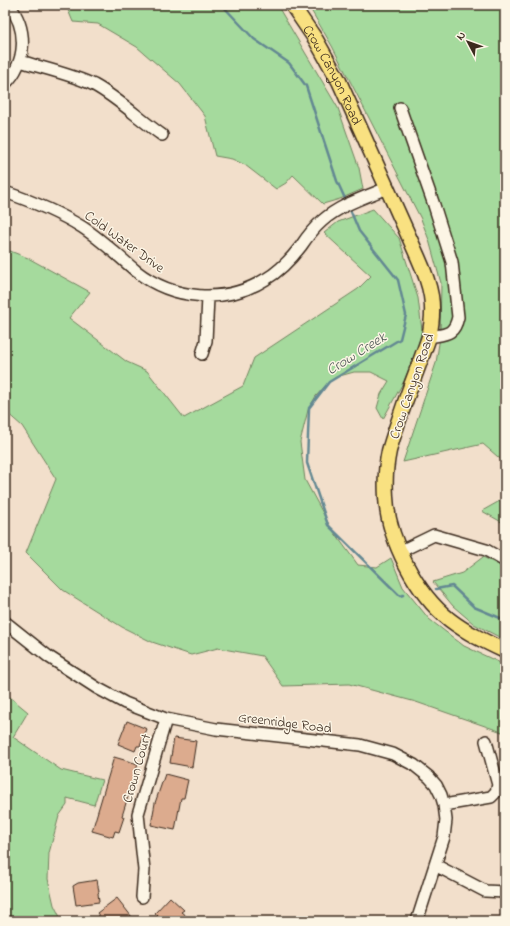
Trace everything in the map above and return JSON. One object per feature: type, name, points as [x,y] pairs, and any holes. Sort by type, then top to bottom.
[{"type":"main road","name":"Crow Canyon Road","points":[[292,5],[316,40],[339,81],[427,278],[431,294],[432,321],[429,337],[389,452],[386,497],[390,524],[410,571],[427,597],[449,619],[470,634],[505,651]]},
{"type":"street","points":[[5,84],[11,79],[20,61],[22,48],[22,34],[16,17],[9,5]]},
{"type":"street","points":[[20,61],[94,85],[162,135]]},
{"type":"street","points":[[400,108],[452,262],[458,317],[456,326],[450,332],[429,337]]},
{"type":"street","name":"Cold Water Drive","points":[[5,192],[55,212],[82,227],[102,241],[136,271],[165,289],[208,297],[242,290],[266,279],[284,265],[322,221],[342,208],[386,188]]},
{"type":"street","points":[[202,354],[206,341],[208,297]]},
{"type":"street","points":[[401,551],[434,535],[486,550],[505,561]]},
{"type":"street","name":"Greenridge Road","points":[[5,622],[49,657],[97,688],[125,703],[166,719],[216,729],[360,745],[393,754],[414,764],[436,785],[444,805],[446,820],[444,837],[417,921]]},
{"type":"street","name":"Crown Court","points":[[142,897],[144,870],[138,814],[166,719]]},
{"type":"street","points":[[444,805],[491,797],[496,792],[498,785],[486,741]]},
{"type":"street","points":[[435,865],[485,891],[505,892]]},
{"type":"path","points":[[5,826],[9,836],[5,852]]},
{"type":"green space","points":[[66,5],[277,5],[338,108],[359,168],[363,189],[340,199],[323,204],[293,175],[286,183],[276,189],[245,165],[232,159],[215,156],[205,116],[180,84],[137,47],[98,24],[73,22]]},
{"type":"green space","points":[[308,5],[505,5],[505,463],[483,444],[403,462],[436,363],[440,337],[441,283],[429,240],[421,219],[332,46]]},
{"type":"green space","points":[[373,209],[399,238],[418,298],[422,330],[417,350],[404,381],[383,419],[377,408],[381,394],[389,381],[371,372],[354,372],[336,377],[316,396],[308,410],[300,442],[305,480],[331,528],[358,565],[377,567],[391,558],[403,587],[429,619],[464,646],[505,665],[505,733],[416,702],[349,684],[283,686],[262,656],[218,648],[191,655],[152,642],[122,627],[63,590],[26,553],[56,479],[22,426],[5,411],[5,249],[28,258],[90,292],[69,318],[127,362],[147,371],[184,418],[243,386],[254,358],[358,289],[371,276],[324,233],[338,222]]},
{"type":"green space","points":[[505,498],[505,524],[482,511]]},
{"type":"green space","points":[[483,557],[505,568],[505,640],[474,624],[453,606],[433,582],[462,573]]},
{"type":"green space","points":[[5,693],[28,712],[13,737],[61,770],[102,780],[94,805],[67,798],[67,805],[59,816],[49,853],[48,879],[54,905],[62,921],[5,921]]},
{"type":"building","points":[[127,721],[147,729],[140,746],[137,746],[135,751],[118,744]]},
{"type":"building","points":[[174,738],[196,741],[192,767],[170,763]]},
{"type":"building","points":[[114,757],[138,764],[122,816],[124,817],[119,832],[115,831],[113,837],[92,831]]},
{"type":"building","points":[[165,774],[188,780],[184,798],[181,798],[175,830],[151,825],[155,803]]},
{"type":"building","points":[[97,880],[99,902],[76,905],[73,886],[78,883]]},
{"type":"building","points":[[170,897],[184,910],[181,912],[186,916],[181,921],[163,921],[155,913]]},
{"type":"building","points":[[117,898],[135,921],[103,921],[97,913]]},
{"type":"waterway","name":"Crow Creek","points":[[222,5],[254,39],[289,63],[306,86],[337,181],[347,203]]},
{"type":"waterway","name":"Crow Creek","points":[[349,207],[359,231],[398,280],[406,315],[400,339],[329,382],[309,408],[307,463],[328,525],[400,596],[403,595]]},
{"type":"waterway","name":"Crow Creek","points":[[436,589],[452,586],[474,607],[505,620]]}]
